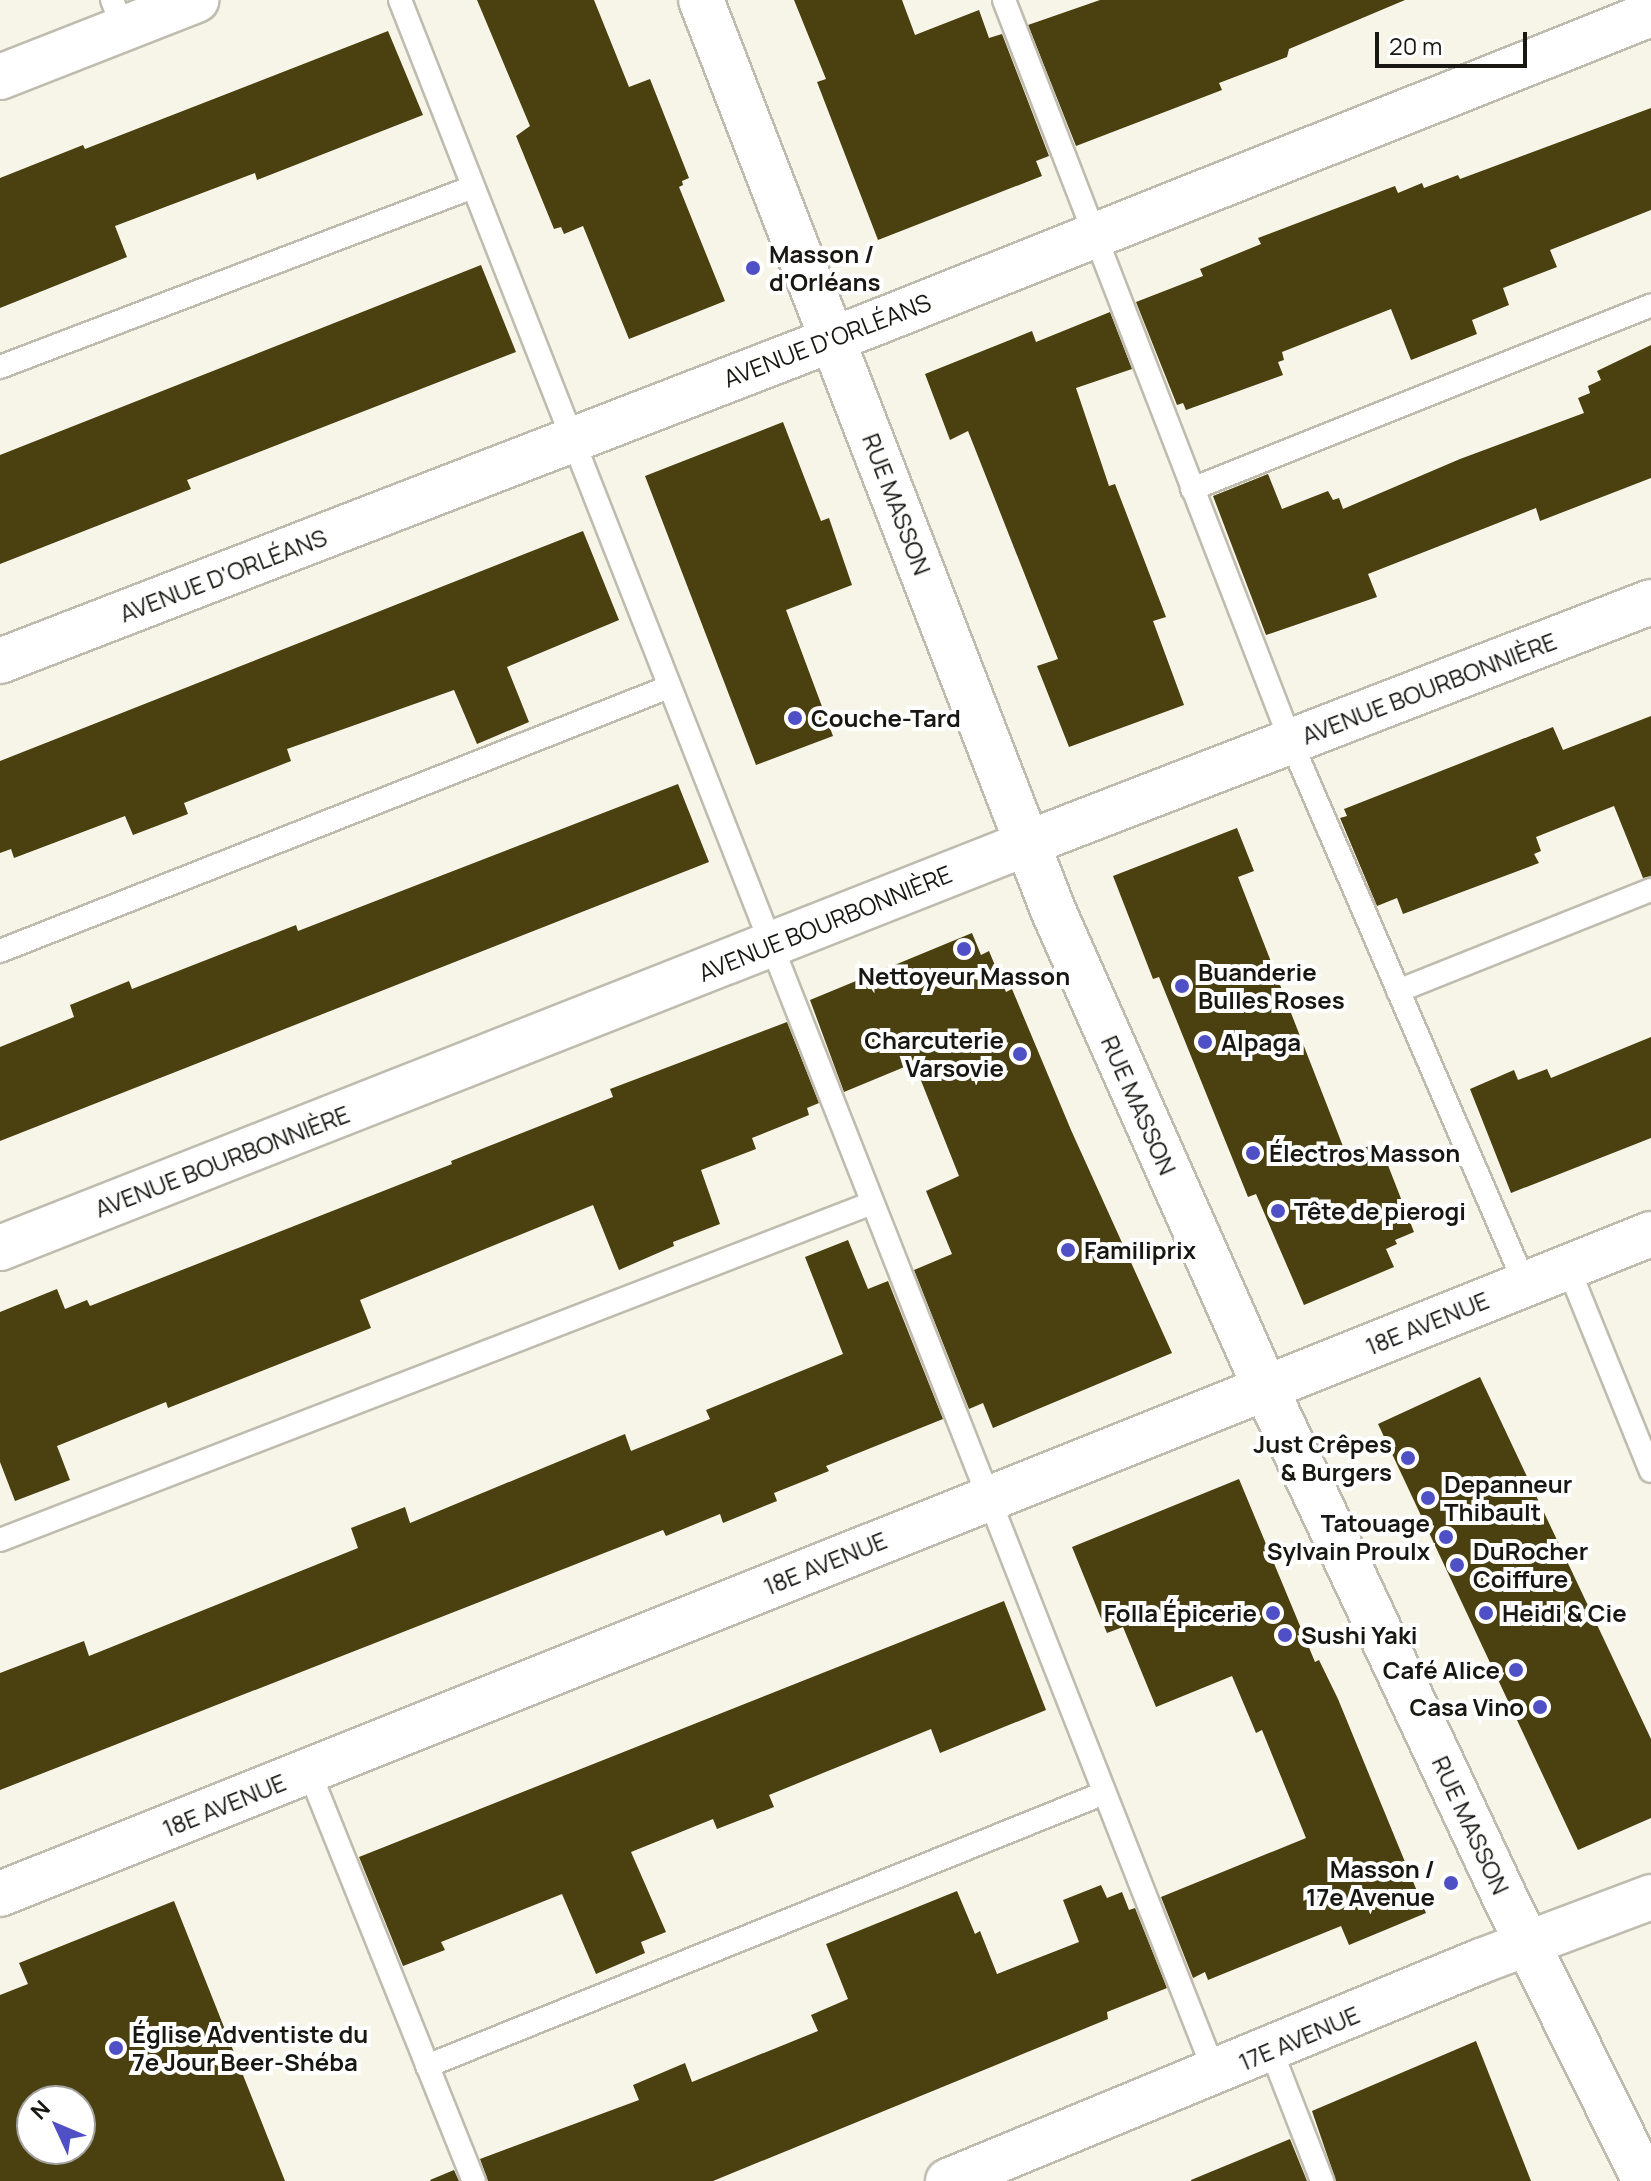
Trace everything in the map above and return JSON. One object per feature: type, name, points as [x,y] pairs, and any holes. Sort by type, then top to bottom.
[{"type":"street","points":[[0,77],[118,14],[196,0]]},
{"type":"street","name":"RUE MASSON","points":[[701,0],[1053,910],[1265,1387],[1528,1944],[1645,2181]]},
{"type":"street","name":"AVENUE D'ORLÉANS","points":[[0,661],[572,441],[1651,14]]},
{"type":"street","name":"AVENUE BOURBONNIÈRE","points":[[0,1248],[1028,843],[1651,602]]},
{"type":"street","name":"18E AVENUE","points":[[0,1894],[1651,1234]]},
{"type":"street","name":"17E AVENUE","points":[[948,2181],[1528,1944],[1651,1897]]},
{"type":"lane","points":[[400,0],[1215,2073]]},
{"type":"lane","points":[[1004,0],[1291,742],[1525,1284]]},
{"type":"lane","points":[[0,367],[473,187]]},
{"type":"lane","points":[[1192,489],[1651,305]]},
{"type":"lane","points":[[0,951],[669,687]]},
{"type":"lane","points":[[1398,991],[1651,890]]},
{"type":"lane","points":[[0,1540],[872,1203]]},
{"type":"lane","points":[[1568,1267],[1651,1471]]},
{"type":"lane","points":[[309,1771],[474,2181]]},
{"type":"lane","points":[[427,2066],[1104,1793]]},
{"type":"lane","points":[[1271,2050],[1322,2181]]},
{"type":"building","points":[[477,0],[594,0],[629,87],[650,79],[689,178],[682,181],[683,185],[679,187],[725,301],[629,339],[583,226],[564,234],[561,227],[554,229],[516,136],[530,126]]},
{"type":"building","points":[[794,0],[902,0],[915,35],[979,10],[989,38],[1002,34],[1049,156],[1036,161],[1042,176],[878,240],[817,82],[826,79]]},
{"type":"building","points":[[1100,0],[1405,0],[1289,49],[1287,57],[1219,83],[1222,90],[1076,146],[1028,25]]},
{"type":"building","points":[[388,31],[423,115],[257,180],[255,173],[115,226],[127,257],[0,308],[0,178],[83,145],[85,149]]},
{"type":"building","points":[[1651,108],[1651,210],[1550,250],[1557,267],[1503,288],[1509,305],[1472,320],[1477,334],[1411,360],[1391,309],[1282,352],[1284,360],[1278,362],[1283,375],[1186,410],[1183,403],[1177,405],[1136,302],[1203,276],[1200,269],[1261,244],[1258,238],[1395,186],[1398,193],[1422,183],[1424,188],[1458,175],[1460,179]]},
{"type":"building","points":[[481,265],[516,352],[187,480],[191,489],[0,564],[0,455]]},
{"type":"building","points":[[1110,312],[1132,369],[1076,388],[1109,486],[1115,484],[1166,617],[1153,621],[1184,705],[1069,747],[1037,666],[1058,659],[968,431],[950,440],[925,374],[1032,331],[1036,342]]},
{"type":"building","points":[[1651,345],[1651,478],[1540,521],[1536,508],[1368,574],[1377,597],[1266,635],[1213,496],[1268,474],[1282,509],[1328,491],[1333,500],[1339,498],[1343,509],[1460,459],[1584,413],[1578,398],[1590,393],[1588,386],[1601,380],[1597,371]]},
{"type":"building","points":[[783,422],[821,521],[829,518],[852,585],[786,610],[833,736],[756,765],[645,476]]},
{"type":"building","points":[[583,531],[619,620],[507,667],[529,722],[477,744],[454,690],[287,749],[291,761],[184,803],[188,814],[133,835],[125,816],[14,858],[11,849],[0,853],[0,761]]},
{"type":"building","points":[[1651,716],[1651,876],[1643,878],[1614,806],[1536,837],[1541,851],[1534,854],[1539,863],[1403,914],[1397,898],[1377,906],[1340,818],[1347,816],[1344,809],[1553,727],[1563,750]]},
{"type":"building","points":[[678,784],[709,862],[0,1141],[0,1047],[74,1017],[70,1005],[129,981],[132,989],[296,925],[298,931]]},
{"type":"building","points":[[1237,828],[1254,871],[1238,877],[1346,1154],[1372,1145],[1376,1158],[1384,1155],[1414,1232],[1395,1240],[1397,1244],[1386,1249],[1394,1267],[1304,1305],[1256,1194],[1248,1197],[1159,977],[1153,979],[1113,876]]},
{"type":"building","points":[[972,933],[981,955],[989,951],[1006,992],[1012,989],[1071,1130],[1172,1353],[993,1428],[983,1403],[969,1409],[914,1270],[952,1254],[926,1191],[959,1176],[914,1063],[844,1092],[810,1000]]},
{"type":"building","points":[[787,1022],[819,1103],[807,1108],[809,1115],[752,1138],[756,1149],[701,1170],[720,1224],[673,1242],[674,1246],[619,1270],[593,1205],[360,1300],[371,1328],[168,1408],[166,1402],[57,1446],[70,1480],[15,1501],[0,1462],[0,1312],[57,1289],[65,1309],[87,1300],[90,1306],[452,1164],[451,1161],[613,1097],[610,1089]]},
{"type":"building","points":[[1651,1037],[1651,1138],[1511,1193],[1470,1089],[1514,1070],[1518,1080],[1547,1069],[1551,1078]]},
{"type":"building","points":[[848,1240],[868,1289],[888,1281],[943,1419],[826,1466],[829,1471],[774,1493],[777,1501],[723,1523],[720,1514],[666,1536],[663,1530],[0,1790],[0,1673],[84,1641],[89,1656],[358,1548],[351,1528],[405,1507],[410,1523],[625,1434],[631,1451],[710,1419],[706,1410],[843,1354],[805,1257]]},
{"type":"building","points":[[1480,1377],[1651,1739],[1651,1818],[1578,1850],[1378,1424]]},
{"type":"building","points":[[1239,1479],[1315,1662],[1319,1660],[1338,1699],[1426,1913],[1349,1945],[1341,1926],[1208,1980],[1205,1972],[1193,1978],[1161,1897],[1306,1838],[1262,1730],[1256,1733],[1232,1676],[1156,1707],[1123,1627],[1107,1633],[1072,1547]]},
{"type":"building","points":[[1004,1601],[1046,1710],[940,1753],[931,1729],[769,1795],[774,1807],[717,1829],[713,1819],[631,1852],[666,1932],[641,1942],[645,1953],[596,1974],[562,1894],[441,1942],[445,1950],[403,1966],[359,1857]]},
{"type":"building","points":[[1101,1885],[1107,1898],[1122,1892],[1129,1910],[1135,1908],[1167,1988],[1107,2012],[1108,2019],[713,2181],[488,2181],[480,2159],[639,2100],[633,2085],[685,2063],[692,2082],[818,2031],[811,2015],[848,1999],[826,1944],[957,1891],[975,1934],[980,1931],[997,1974],[1079,1942],[1063,1900]]},
{"type":"building","name":"Église Adventiste du 7e Jour Beer-Shéba","points":[[174,1901],[285,2181],[0,2181],[0,1995],[28,1984],[19,1963]]},
{"type":"building","points":[[1476,2041],[1531,2181],[1336,2181],[1312,2111]]},
{"type":"building","points":[[1290,2139],[1307,2181],[1191,2181],[1191,2180]]},
{"type":"building","points":[[454,2170],[459,2181],[430,2180]]},
{"type":"place","name":"Masson / d'Orléans","points":[[753,268]]},
{"type":"place","name":"Couche-Tard","points":[[795,718]]},
{"type":"place","name":"Nettoyeur Masson","points":[[964,949]]},
{"type":"place","name":"Buanderie Bulles Roses","points":[[1182,986]]},
{"type":"place","name":"Alpaga","points":[[1205,1042]]},
{"type":"place","name":"Charcuterie Varsovie","points":[[1020,1054]]},
{"type":"place","name":"Électros Masson","points":[[1253,1153]]},
{"type":"place","name":"Tête de pierogi","points":[[1278,1211]]},
{"type":"place","name":"Familiprix","points":[[1068,1250]]},
{"type":"place","name":"Just Crêpes & Burgers","points":[[1408,1458]]},
{"type":"place","name":"Depanneur Thibault","points":[[1428,1498]]},
{"type":"place","name":"Tatouage Sylvain Proulx","points":[[1446,1537]]},
{"type":"place","name":"DuRocher Coiffure","points":[[1457,1565]]},
{"type":"place","name":"Folla Épicerie","points":[[1273,1613]]},
{"type":"place","name":"Heidi & Cie","points":[[1486,1613]]},
{"type":"place","name":"Sushi Yaki","points":[[1285,1635]]},
{"type":"place","name":"Café Alice","points":[[1516,1670]]},
{"type":"place","name":"Casa Vino","points":[[1540,1707]]},
{"type":"place","name":"Masson / 17e Avenue","points":[[1451,1883]]},
{"type":"place","name":"Église Adventiste du 7e Jour Beer-Shéba","points":[[116,2048]]}]
